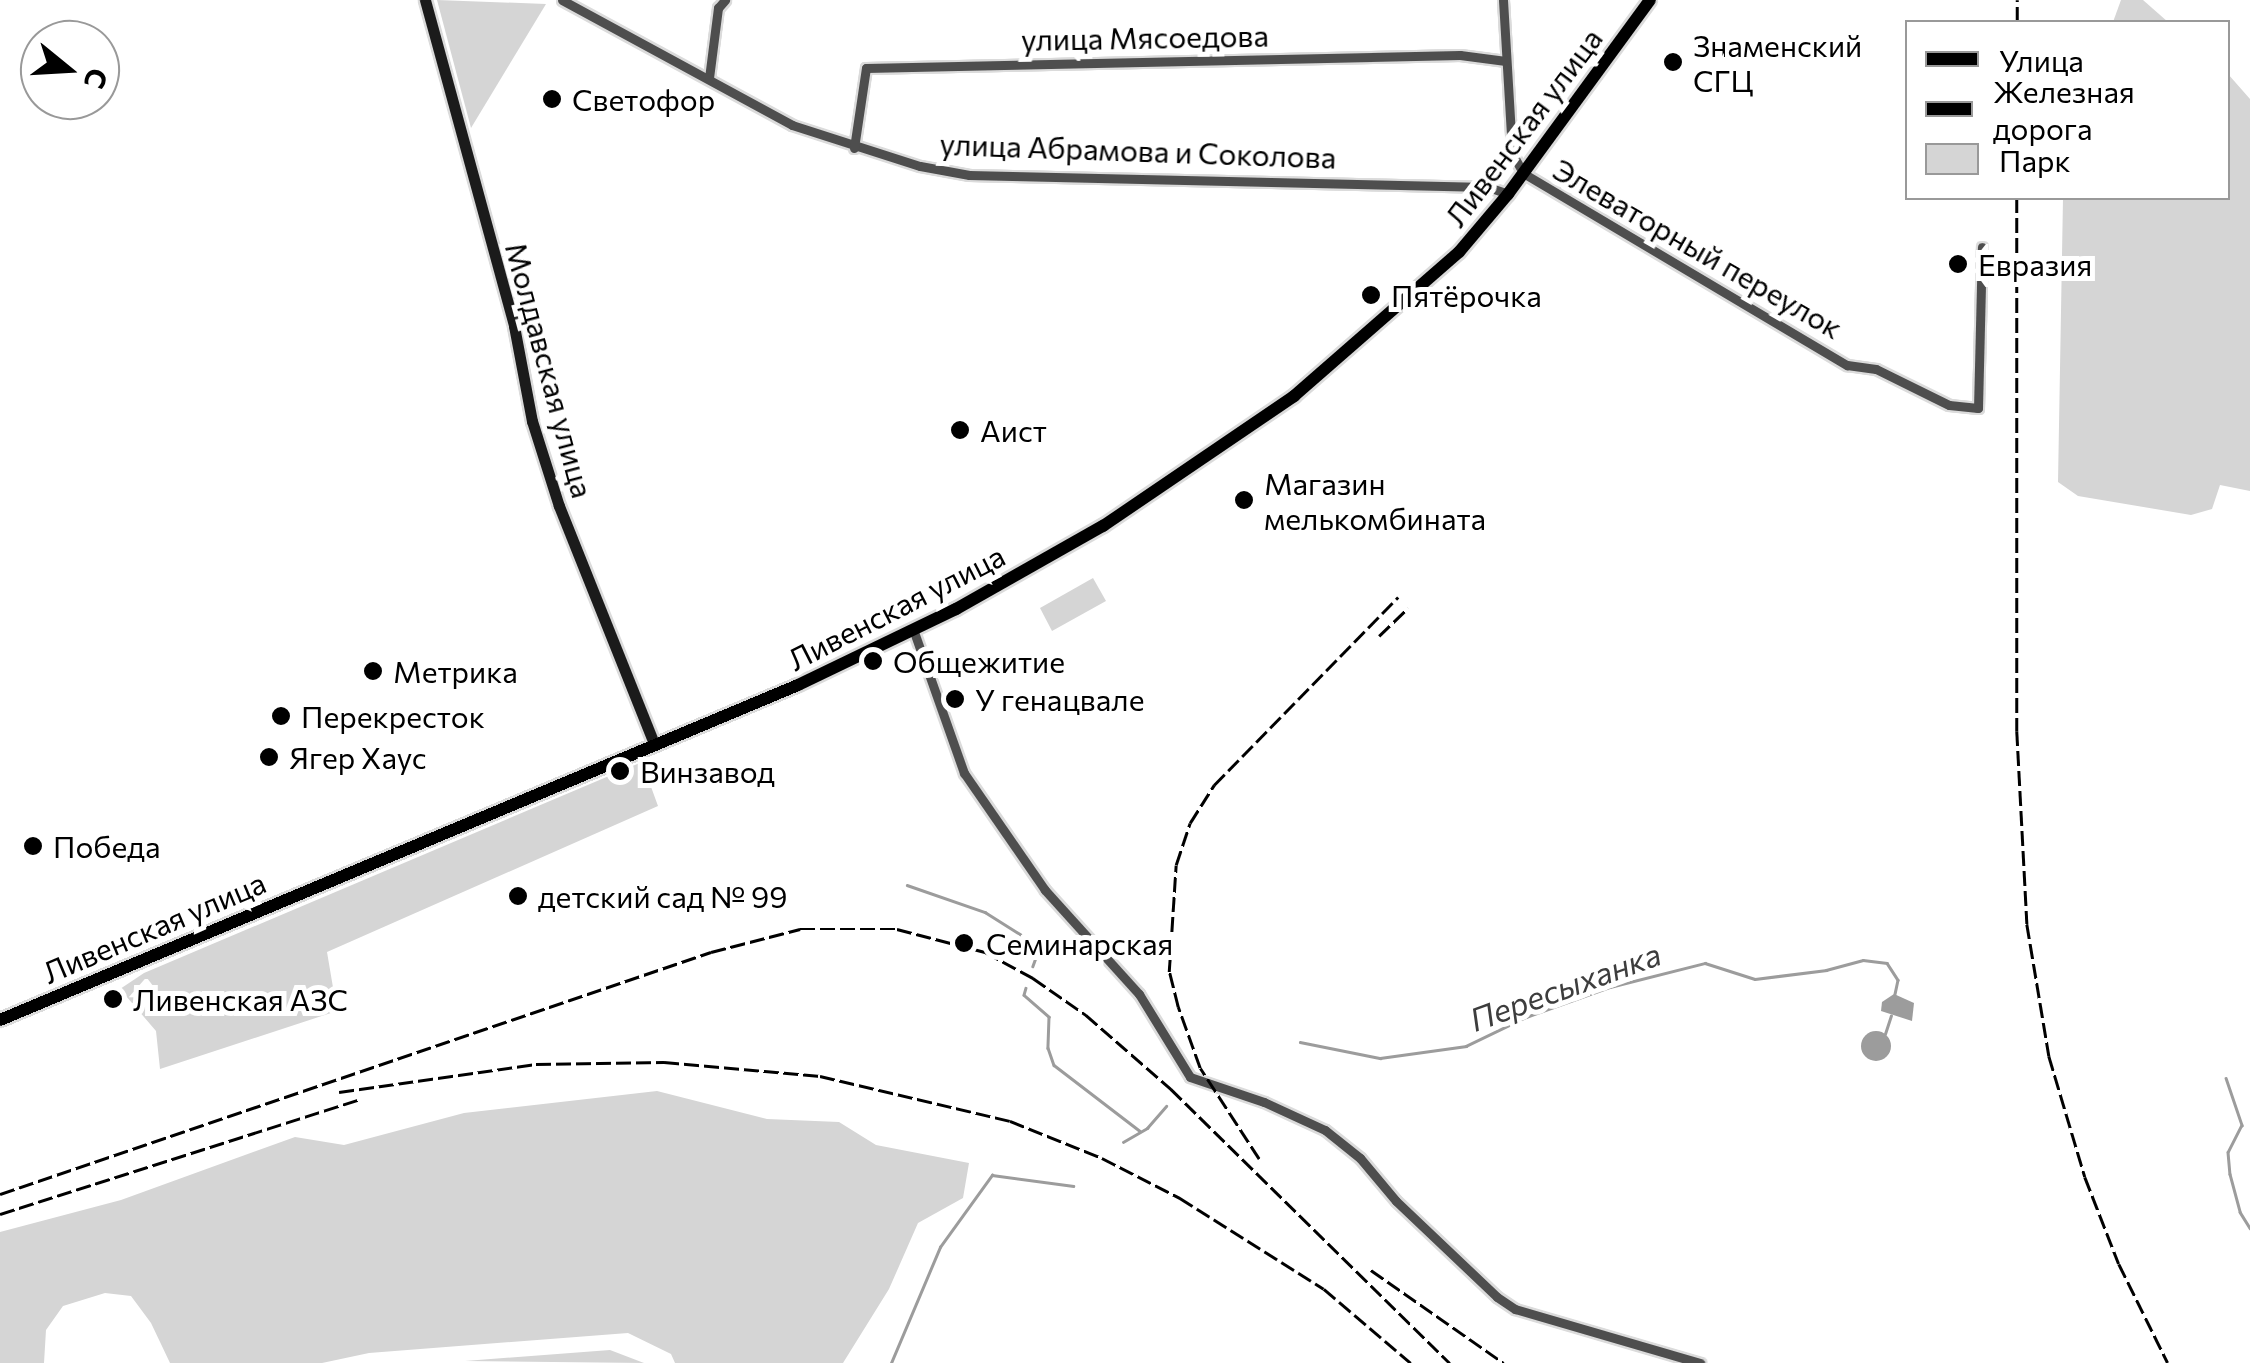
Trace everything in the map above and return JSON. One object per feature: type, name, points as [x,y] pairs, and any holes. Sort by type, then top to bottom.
[{"type":"main road","name":"Ливенская улица","points":[[0,1020],[798,684],[914,630],[1103,526],[1239,438],[1459,252],[1508,194],[1650,0]]},
{"type":"street","name":"Молдавская улица","points":[[425,0],[514,326],[532,421],[559,506],[654,743]]},
{"type":"street","name":"улица Абрамова и Соколова","points":[[562,0],[792,125],[854,148],[970,174],[1488,187],[1508,194]]},
{"type":"street","points":[[709,78],[718,8],[725,0]]},
{"type":"street","points":[[1504,0],[1512,153],[1523,173]]},
{"type":"street","name":"улица Мясоедова","points":[[854,148],[866,68],[1460,55],[1506,61]]},
{"type":"street","name":"Элеваторный переулок","points":[[1523,173],[1848,365],[1876,369],[1950,405],[1978,408],[1982,246]]},
{"type":"street","points":[[914,630],[964,773],[1045,890],[1139,994],[1190,1077],[1264,1102],[1325,1130],[1360,1158],[1396,1201],[1497,1298],[1530,1315],[1700,1363]]},
{"type":"green space","points":[[437,0],[546,4],[471,128]]},
{"type":"green space","points":[[2121,0],[2143,0],[2166,20],[2114,20]]},
{"type":"green space","points":[[2230,76],[2250,99],[2250,491],[2220,485],[2212,509],[2191,515],[2078,496],[2058,482],[2063,200],[2230,200]]},
{"type":"green space","points":[[1093,578],[1106,601],[1052,631],[1040,608]]},
{"type":"green space","points":[[642,762],[658,806],[327,952],[337,1011],[160,1069],[156,1031],[120,989],[144,973]]},
{"type":"green space","points":[[657,1091],[767,1119],[839,1122],[876,1145],[969,1163],[963,1198],[918,1223],[889,1289],[843,1363],[675,1363],[671,1354],[628,1333],[369,1353],[322,1363],[170,1363],[151,1323],[131,1296],[105,1293],[63,1306],[46,1330],[44,1363],[0,1363],[0,1232],[121,1200],[295,1137],[344,1145],[464,1113]]},
{"type":"green space","points":[[610,1350],[644,1363],[465,1361]]},
{"type":"shaded area","points":[[1894,994],[1914,1003],[1912,1021],[1881,1011],[1882,1002]]},
{"type":"shaded area","points":[[1876,1031],[1887,1035],[1891,1046],[1887,1057],[1876,1061],[1865,1057],[1861,1046],[1865,1035]]},
{"type":"waterway","points":[[907,885],[985,912],[1020,934],[1037,955],[1033,966]]},
{"type":"waterway","name":"Пересыханка","points":[[1300,1042],[1380,1058],[1466,1046],[1526,1017],[1610,987],[1705,963],[1755,979],[1826,970],[1863,960],[1887,963],[1898,980],[1895,994]]},
{"type":"waterway","points":[[1026,988],[1024,995],[1049,1017],[1048,1048],[1054,1065],[1140,1131]]},
{"type":"waterway","name":"Пересыханка","points":[[1885,1034],[1891,1016]]},
{"type":"waterway","points":[[2226,1078],[2242,1125],[2228,1152],[2230,1174],[2240,1212],[2250,1228]]},
{"type":"waterway","points":[[1123,1142],[1147,1128],[1166,1106]]},
{"type":"waterway","name":"Пересыханка","points":[[891,1363],[940,1247],[992,1175],[1073,1186]]},
{"type":"railway","points":[[2017,0],[2017,20]]},
{"type":"railway","points":[[2017,200],[2017,731],[2027,924],[2049,1056],[2085,1177],[2119,1264],[2168,1363]]},
{"type":"railway","points":[[1259,1159],[1200,1068],[1178,1007],[1169,972],[1176,865],[1190,823],[1214,785],[1398,597]]},
{"type":"railway","points":[[1379,636],[1408,608]]},
{"type":"railway","points":[[0,1194],[711,952],[800,929],[897,929],[985,952],[1033,978],[1086,1015],[1171,1089],[1450,1363]]},
{"type":"railway","points":[[339,1092],[536,1064],[664,1062],[820,1076],[1010,1121],[1102,1158],[1180,1198],[1324,1289],[1411,1363]]},
{"type":"railway","points":[[0,1214],[360,1099]]},
{"type":"railway","points":[[1371,1270],[1504,1363]]},
{"type":"place","name":"Знаменский СГЦ","points":[[1673,62]]},
{"type":"place","name":"Светофор","points":[[552,99]]},
{"type":"place","name":"Евразия","points":[[1958,264]]},
{"type":"place","name":"Пятёрочка","points":[[1371,295]]},
{"type":"place","name":"Аист","points":[[960,430]]},
{"type":"place","name":"Магазин мелькомбината","points":[[1244,500]]},
{"type":"place","name":"Общежитие","points":[[873,661]]},
{"type":"place","name":"Метрика","points":[[373,671]]},
{"type":"place","name":"У генацвале","points":[[955,699]]},
{"type":"place","name":"Перекресток","points":[[281,716]]},
{"type":"place","name":"Ягер Хаус","points":[[269,757]]},
{"type":"place","name":"Винзавод","points":[[620,771]]},
{"type":"place","name":"Победа","points":[[33,846]]},
{"type":"place","name":"детский сад № 99","points":[[518,896]]},
{"type":"place","name":"Семинарская","points":[[964,943]]},
{"type":"place","name":"Ливенская АЗС","points":[[113,999]]}]
